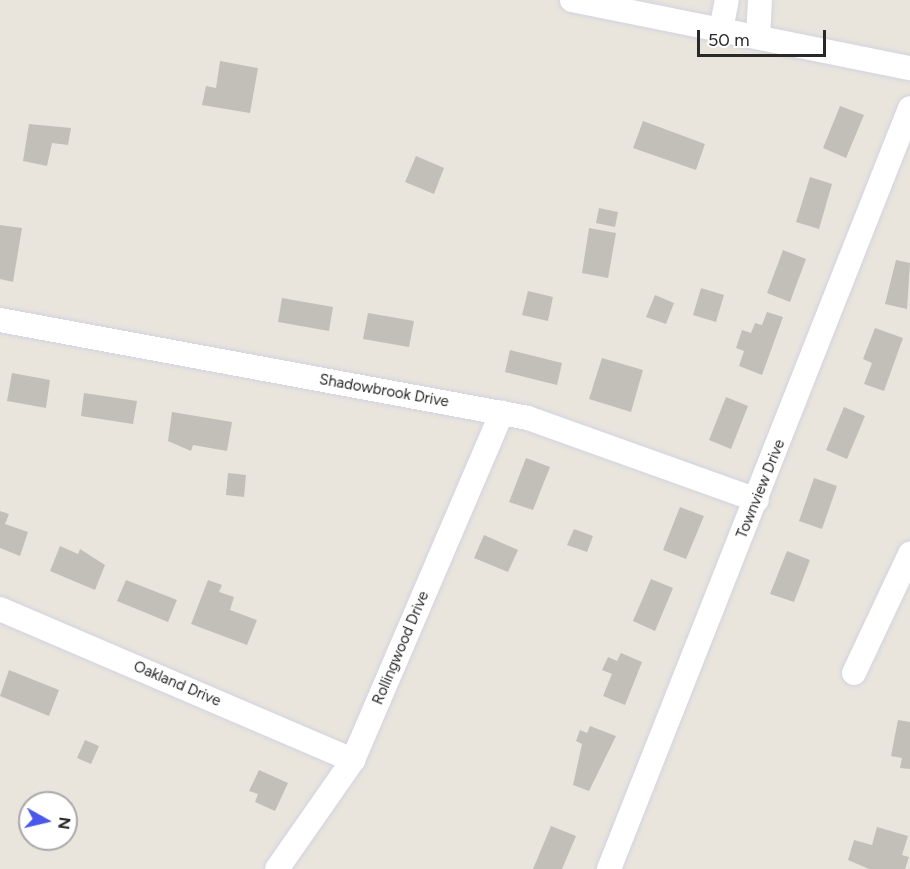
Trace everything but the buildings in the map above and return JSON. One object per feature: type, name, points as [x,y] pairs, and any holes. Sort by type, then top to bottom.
[{"type":"street","points":[[572,0],[910,68]]},
{"type":"street","points":[[721,30],[727,0]]},
{"type":"street","points":[[758,37],[760,0]]},
{"type":"street","name":"Townview Drive","points":[[609,869],[757,500],[910,108]]},
{"type":"street","name":"Shadowbrook Drive","points":[[0,320],[502,413],[625,449],[757,500]]},
{"type":"street","name":"Rollingwood Drive","points":[[277,869],[353,760],[502,413]]},
{"type":"street","points":[[854,673],[910,554]]},
{"type":"street","name":"Oakland Drive","points":[[0,609],[353,760]]}]
